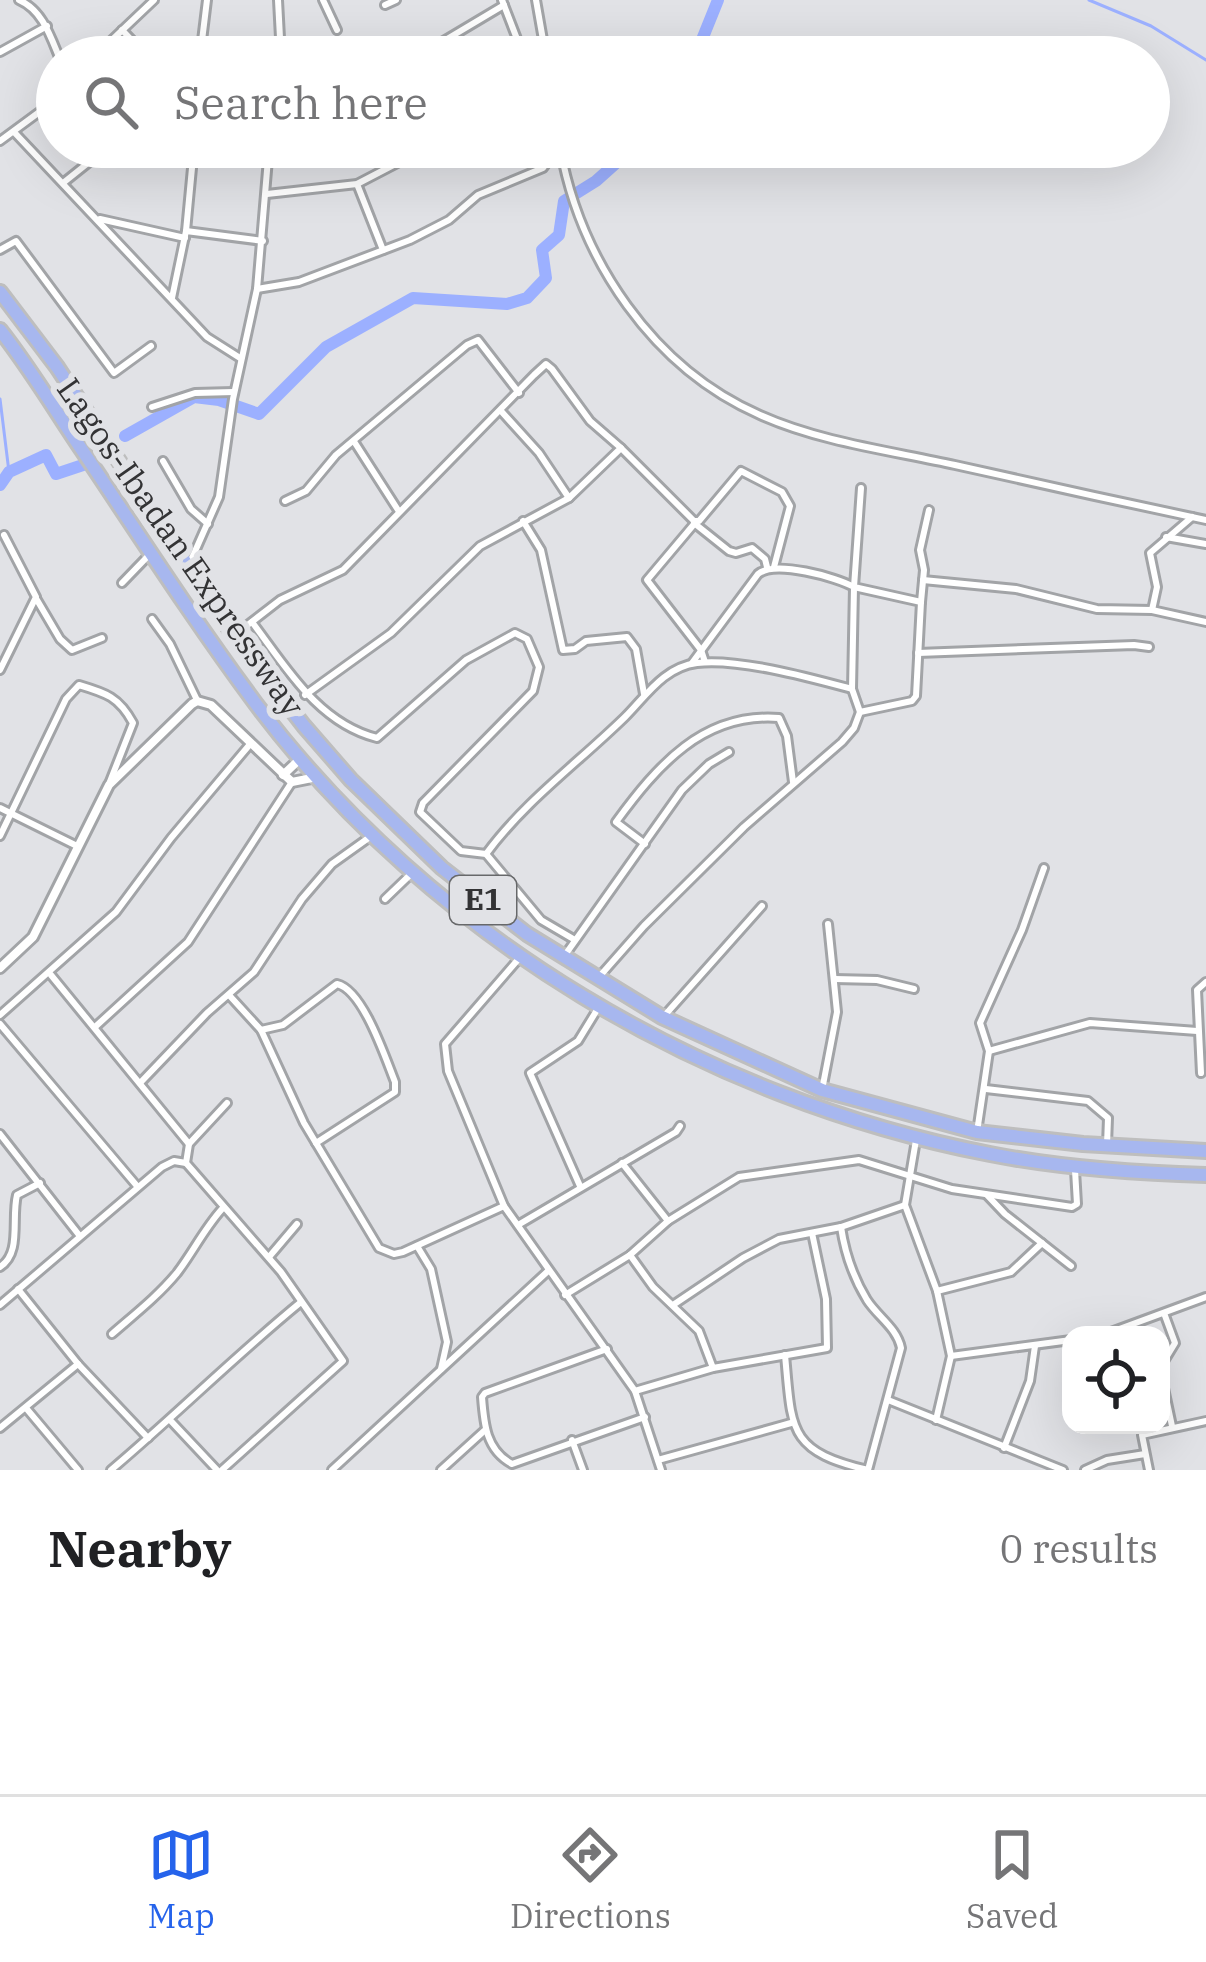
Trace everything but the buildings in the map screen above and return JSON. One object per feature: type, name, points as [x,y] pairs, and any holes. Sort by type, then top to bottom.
[{"type":"highway","name":"Lagos-Ibadan Expressway","points":[[0,292],[57,367],[234,636],[351,780],[442,868],[563,958],[662,1017],[822,1090],[977,1132],[1206,1151]]},
{"type":"highway","name":"Lagos-Ibadan Expressway","points":[[0,330],[232,672],[301,758],[414,872],[522,955],[670,1045],[875,1126],[987,1154],[1206,1175]]},
{"type":"street","points":[[19,0],[28,4],[51,36]]},
{"type":"street","points":[[116,36],[154,0]]},
{"type":"street","points":[[203,36],[208,0]]},
{"type":"street","points":[[278,0],[280,36]]},
{"type":"street","points":[[322,0],[337,30]]},
{"type":"street","points":[[386,5],[396,0]]},
{"type":"street","points":[[536,0],[542,36]]},
{"type":"street","points":[[451,36],[503,2],[516,36]]},
{"type":"street","points":[[0,52],[47,26]]},
{"type":"street","points":[[122,30],[128,36]]},
{"type":"street","points":[[0,141],[36,115]]},
{"type":"street","points":[[14,132],[36,155]]},
{"type":"street","points":[[49,168],[208,337],[241,359]]},
{"type":"street","points":[[63,183],[82,168]]},
{"type":"street","points":[[172,298],[186,235],[192,168]]},
{"type":"street","points":[[188,566],[219,497],[257,290],[268,168]]},
{"type":"street","points":[[267,194],[357,184],[387,168]]},
{"type":"street","points":[[257,290],[299,282],[383,250],[449,220],[478,195],[543,168]]},
{"type":"street","points":[[564,168],[582,229],[616,292],[692,373],[760,416],[1206,520]]},
{"type":"street","points":[[357,184],[383,250]]},
{"type":"street","points":[[97,218],[186,235],[263,241]]},
{"type":"street","points":[[0,250],[16,241],[114,373],[151,346]]},
{"type":"street","points":[[285,502],[306,491],[328,463],[478,340],[519,393]]},
{"type":"street","points":[[234,636],[280,600],[343,570],[545,364],[565,383],[590,421],[729,551],[752,548],[770,567],[921,602]]},
{"type":"street","points":[[152,407],[195,393],[234,396]]},
{"type":"street","points":[[500,411],[539,453],[568,498]]},
{"type":"street","points":[[355,443],[398,510]]},
{"type":"street","points":[[305,695],[392,633],[479,546],[568,498],[621,448]]},
{"type":"street","points":[[163,461],[191,509],[208,524]]},
{"type":"street","points":[[692,663],[701,650],[770,567],[790,503],[783,493],[746,471],[739,472],[647,580],[701,650],[705,662]]},
{"type":"street","points":[[597,980],[644,926],[854,728],[860,712],[852,688],[861,488]]},
{"type":"street","points":[[860,712],[912,701],[916,695],[923,580],[920,550],[929,510]]},
{"type":"street","points":[[1152,610],[1157,587],[1150,553],[1192,517]]},
{"type":"street","points":[[523,521],[541,550],[563,650],[586,641],[627,637],[636,650],[644,694]]},
{"type":"street","points":[[4,535],[60,639],[73,650],[102,638]]},
{"type":"street","points":[[1166,537],[1206,544]]},
{"type":"street","points":[[122,583],[152,553]]},
{"type":"street","points":[[923,580],[1016,589],[1097,609],[1152,610],[1206,622]]},
{"type":"street","points":[[0,670],[35,597]]},
{"type":"street","points":[[152,620],[170,644],[197,701],[211,705],[288,778],[317,777]]},
{"type":"street","points":[[252,622],[305,695],[361,733],[377,738],[466,660],[515,632],[527,639],[539,667],[533,691],[419,812],[460,851],[486,854],[541,920],[575,940]]},
{"type":"street","points":[[918,653],[1149,647]]},
{"type":"street","points":[[486,854],[547,786],[627,716],[644,694],[692,663],[788,671],[852,688]]},
{"type":"street","points":[[0,836],[66,699],[79,685],[112,694],[133,722],[109,785],[32,937],[0,968]]},
{"type":"street","points":[[109,785],[197,701]]},
{"type":"street","points":[[645,844],[616,822],[642,786],[703,731],[745,718],[779,718],[784,722],[793,782]]},
{"type":"street","points":[[137,1186],[0,1019],[116,912],[250,743]]},
{"type":"street","points":[[563,958],[689,782],[729,752]]},
{"type":"street","points":[[95,1027],[188,943],[301,758]]},
{"type":"street","points":[[0,808],[76,846]]},
{"type":"street","points":[[141,1082],[254,972],[302,899],[332,864],[374,834]]},
{"type":"street","points":[[977,1132],[989,1051],[980,1023],[1044,868]]},
{"type":"street","points":[[385,899],[414,872]]},
{"type":"street","points":[[662,1017],[762,906]]},
{"type":"street","points":[[822,1090],[837,1012],[828,924]]},
{"type":"street","points":[[522,955],[443,1047],[448,1071],[505,1206],[635,1391],[661,1470]]},
{"type":"street","points":[[50,974],[189,1144]]},
{"type":"street","points":[[835,979],[877,980],[914,989]]},
{"type":"street","points":[[1201,1072],[1197,990],[1206,982]]},
{"type":"street","points":[[261,1030],[283,1025],[338,984],[353,993],[367,1018],[394,1092],[316,1143]]},
{"type":"street","points":[[229,995],[261,1030],[316,1143],[379,1248],[394,1254],[505,1206]]},
{"type":"street","points":[[580,1186],[530,1073],[578,1041],[600,1006]]},
{"type":"street","points":[[989,1051],[1090,1023],[1197,1031]]},
{"type":"street","points":[[986,1089],[1088,1101],[1108,1118],[1107,1145]]},
{"type":"street","points":[[185,1163],[189,1144],[227,1103]]},
{"type":"street","points":[[518,1225],[680,1126]]},
{"type":"street","points":[[0,1134],[79,1234]]},
{"type":"street","points":[[916,1137],[905,1205],[937,1291],[951,1356],[936,1420]]},
{"type":"street","points":[[565,1295],[630,1255],[668,1221],[739,1178],[859,1160],[909,1179],[1072,1207],[1077,1204],[1075,1166]]},
{"type":"street","points":[[621,1162],[668,1221]]},
{"type":"street","points":[[0,1305],[137,1186],[170,1163],[185,1163]]},
{"type":"street","points":[[170,1420],[219,1470],[343,1361],[269,1257],[185,1163]]},
{"type":"street","points":[[0,1268],[9,1263],[13,1252],[17,1195],[40,1183]]},
{"type":"street","points":[[986,1193],[1071,1266]]},
{"type":"street","points":[[673,1305],[779,1239],[841,1227],[905,1205]]},
{"type":"street","points":[[112,1334],[180,1269],[222,1209]]},
{"type":"street","points":[[269,1257],[297,1224]]},
{"type":"street","points":[[785,1354],[791,1424],[825,1459],[868,1470],[901,1348],[853,1274],[841,1227]]},
{"type":"street","points":[[635,1391],[713,1368],[826,1348],[826,1299],[812,1233]]},
{"type":"street","points":[[937,1291],[1011,1272],[1042,1243]]},
{"type":"street","points":[[417,1246],[431,1269],[447,1342],[440,1373]]},
{"type":"street","points":[[630,1255],[652,1286],[699,1331],[713,1368]]},
{"type":"street","points":[[332,1470],[548,1271]]},
{"type":"street","points":[[17,1289],[148,1438]]},
{"type":"street","points":[[1128,1326],[1206,1297]]},
{"type":"street","points":[[111,1470],[301,1302]]},
{"type":"street","points":[[1164,1313],[1168,1326]]},
{"type":"street","points":[[951,1356],[1062,1342]]},
{"type":"street","points":[[1004,1448],[1030,1381],[1035,1346]]},
{"type":"street","points":[[607,1348],[491,1390],[482,1397],[484,1431],[499,1456],[512,1463],[645,1417]]},
{"type":"street","points":[[0,1428],[79,1364]]},
{"type":"street","points":[[888,1400],[1063,1470]]},
{"type":"street","points":[[26,1408],[78,1470]]},
{"type":"street","points":[[1170,1416],[1172,1426]]},
{"type":"street","points":[[1149,1470],[1141,1436],[1206,1421]]},
{"type":"street","points":[[658,1460],[791,1424]]},
{"type":"street","points":[[441,1470],[484,1431]]},
{"type":"street","points":[[572,1440],[583,1470]]},
{"type":"street","points":[[1085,1470],[1107,1460],[1145,1454]]},
{"type":"waterway","points":[[703,36],[718,0]]},
{"type":"waterway","points":[[1089,0],[1167,36]]},
{"type":"waterway","points":[[1170,38],[1206,60]]},
{"type":"waterway","points":[[125,436],[194,397],[259,414],[326,347],[413,298],[507,304],[527,298],[546,278],[542,250],[559,235],[564,201],[611,168]]},
{"type":"waterway","points":[[0,399],[9,472]]},
{"type":"waterway","points":[[0,485],[9,472],[46,455],[56,474],[83,465]]}]
